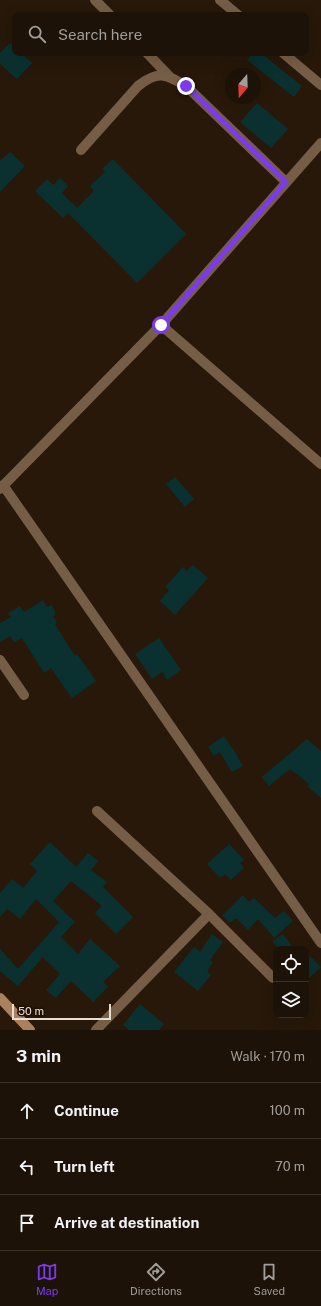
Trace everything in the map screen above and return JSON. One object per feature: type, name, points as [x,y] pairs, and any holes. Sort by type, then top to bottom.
[{"type":"street","points":[[95,0],[107,12]]},
{"type":"street","points":[[220,0],[234,12]]},
{"type":"street","points":[[150,56],[170,76],[186,86],[286,182]]},
{"type":"street","points":[[286,56],[321,86]]},
{"type":"street","points":[[81,150],[138,86],[147,79],[159,74],[170,76]]},
{"type":"street","points":[[321,143],[161,325],[2,487],[321,943]]},
{"type":"street","points":[[161,325],[321,464]]},
{"type":"street","points":[[0,660],[24,695]]},
{"type":"street","points":[[97,811],[209,914],[273,978]]},
{"type":"street","points":[[96,1030],[209,914]]},
{"type":"street","points":[[0,998],[30,1030]]},
{"type":"building","points":[[10,43],[12,45],[12,56],[24,56],[32,63],[17,79],[0,64],[0,53]]},
{"type":"building","points":[[250,56],[265,56],[302,86],[294,97],[261,71],[261,68],[257,68],[247,60]]},
{"type":"building","points":[[256,104],[258,104],[288,129],[271,148],[240,122]]},
{"type":"building","points":[[10,152],[25,166],[0,192],[0,161]]},
{"type":"building","points":[[113,159],[186,234],[137,283],[68,213],[63,218],[35,191],[47,179],[53,185],[60,178],[68,186],[62,193],[77,208],[94,191],[90,186],[105,172],[102,169]]},
{"type":"building","points":[[175,477],[194,499],[185,507],[166,484]]},
{"type":"building","points":[[193,565],[208,578],[175,615],[160,601],[169,590],[165,587],[183,567],[187,571]]},
{"type":"building","points":[[43,600],[47,607],[52,605],[55,611],[55,615],[53,616],[57,623],[55,624],[75,656],[77,654],[96,681],[72,698],[51,668],[44,673],[22,638],[14,642],[10,636],[0,642],[0,623],[11,617],[8,613],[20,606],[24,612]]},
{"type":"building","points":[[159,638],[181,670],[167,680],[162,672],[152,679],[135,654]]},
{"type":"building","points":[[224,736],[243,766],[232,772],[220,752],[214,756],[208,747]]},
{"type":"building","points":[[307,739],[321,751],[321,798],[307,786],[309,784],[290,769],[269,786],[262,777]]},
{"type":"building","points":[[50,842],[76,867],[88,853],[98,861],[91,870],[107,882],[103,887],[133,917],[116,934],[95,913],[102,906],[71,881],[53,901],[75,922],[61,937],[78,954],[90,939],[120,966],[103,982],[108,987],[93,1002],[71,981],[56,998],[46,990],[60,974],[43,957],[18,986],[0,971],[0,949],[18,969],[59,922],[36,899],[20,919],[7,909],[0,917],[0,893],[12,879],[23,888],[37,871],[30,864]]},
{"type":"building","points":[[229,844],[244,860],[240,863],[244,868],[231,880],[225,874],[220,878],[207,864]]},
{"type":"building","points":[[243,895],[249,902],[254,898],[275,918],[284,911],[293,921],[274,938],[258,919],[248,930],[236,918],[230,923],[222,916]]},
{"type":"building","points":[[212,934],[223,942],[210,960],[213,963],[207,971],[211,975],[198,991],[174,972],[194,947],[200,952]]},
{"type":"building","points":[[283,934],[292,946],[276,946],[272,941]]},
{"type":"building","points":[[309,955],[321,967],[309,978]]},
{"type":"building","points":[[140,1004],[164,1024],[159,1030],[129,1030],[123,1025]]},
{"type":"route","points":[[161,325],[286,182],[186,86]]}]
